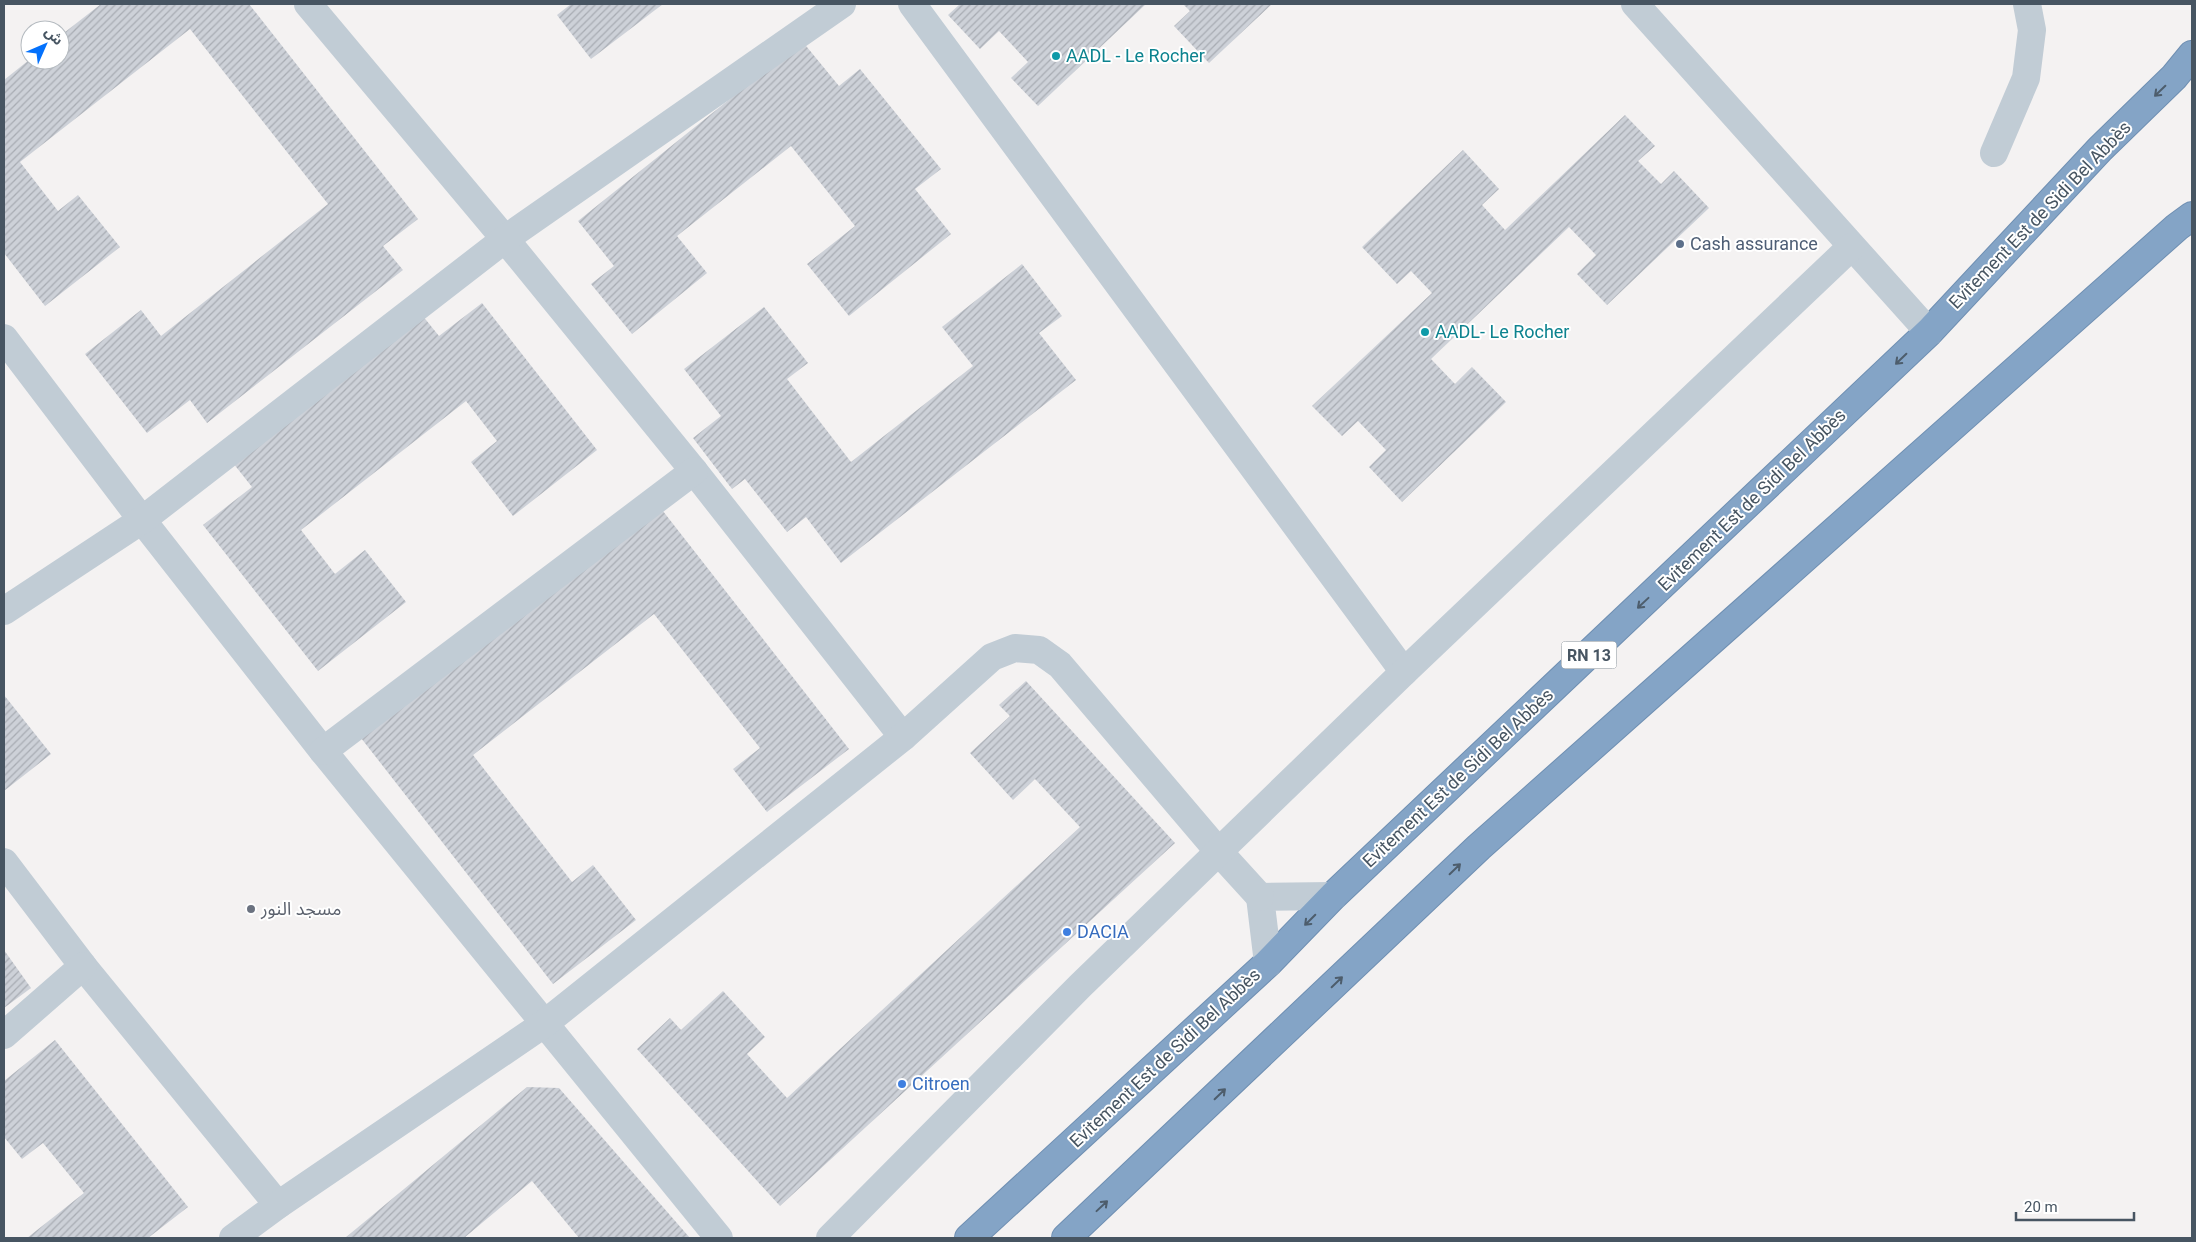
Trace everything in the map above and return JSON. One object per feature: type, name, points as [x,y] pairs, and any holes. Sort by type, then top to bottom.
[{"type":"highway","name":"Evitement Est de Sidi Bel Abbès","points":[[969,1238],[1268,963],[1333,896],[1929,332],[2100,149],[2174,77],[2192,55]]},
{"type":"highway","points":[[1066,1238],[1479,847],[2169,234],[2192,216]]},
{"type":"street","points":[[308,4],[505,239],[694,471],[903,737]]},
{"type":"street","points":[[4,611],[142,520],[505,239],[842,4]]},
{"type":"street","points":[[912,4],[1404,672]]},
{"type":"street","points":[[1635,4],[1851,248],[1929,332]]},
{"type":"street","points":[[1994,153],[2026,78],[2032,30],[2027,4]]},
{"type":"street","points":[[830,1238],[1080,986],[1218,852],[1404,672],[1851,248]]},
{"type":"street","points":[[4,338],[142,520],[323,751],[718,1238]]},
{"type":"street","points":[[323,751],[694,471]]},
{"type":"street","points":[[233,1238],[278,1205],[544,1024],[903,737],[992,658],[1015,648],[1039,650],[1060,665],[1218,852],[1260,896],[1268,963]]},
{"type":"street","points":[[4,862],[83,966],[278,1205]]},
{"type":"street","points":[[1260,896],[1333,896]]},
{"type":"street","points":[[4,1035],[83,966]]},
{"type":"building","points":[[101,4],[249,4],[418,219],[383,246],[403,270],[207,423],[190,400],[147,433],[85,354],[141,310],[161,336],[328,204],[190,29],[20,162],[58,211],[78,195],[120,247],[45,306],[4,253],[4,80],[20,67],[20,70],[70,70],[70,28]]},
{"type":"building","points":[[571,4],[663,4],[591,59],[557,15]]},
{"type":"building","name":"AADL - Le Rocher","points":[[960,4],[1146,4],[1038,106],[1011,78],[1028,62],[999,31],[980,49],[948,15]]},
{"type":"building","name":"AADL - Le Rocher","points":[[1183,4],[1272,4],[1209,63],[1174,26],[1190,11]]},
{"type":"building","points":[[802,41],[839,86],[860,69],[941,169],[915,189],[951,234],[849,316],[807,264],[855,226],[791,146],[677,236],[707,273],[632,334],[591,284],[614,266],[578,221]]},
{"type":"building","name":"AADL- Le Rocher","points":[[1625,115],[1655,146],[1638,161],[1661,184],[1674,171],[1709,208],[1607,305],[1577,274],[1596,255],[1569,227],[1431,359],[1455,384],[1472,367],[1506,402],[1402,502],[1369,467],[1386,450],[1358,421],[1342,436],[1312,406],[1432,293],[1411,271],[1397,284],[1362,247],[1463,150],[1499,189],[1482,205],[1505,230]]},
{"type":"building","points":[[1022,264],[1062,316],[1039,333],[1076,380],[841,563],[806,517],[787,532],[745,479],[732,489],[693,438],[721,416],[684,369],[764,307],[808,363],[787,379],[851,462],[973,366],[942,327]]},
{"type":"building","points":[[482,303],[597,450],[513,516],[471,462],[497,441],[466,401],[301,530],[335,574],[365,550],[406,602],[318,671],[203,525],[252,487],[233,463],[422,315],[439,336]]},
{"type":"building","points":[[659,506],[849,749],[767,812],[733,769],[760,748],[654,614],[473,755],[572,882],[593,865],[636,920],[553,984],[361,738]]},
{"type":"building","points":[[1026,681],[1175,843],[780,1206],[637,1049],[670,1018],[681,1030],[723,991],[765,1037],[747,1054],[787,1098],[1080,827],[1035,779],[1013,800],[970,753],[1010,716],[999,705]]},
{"type":"building","points":[[4,695],[51,754],[4,791]]},
{"type":"building","points":[[4,950],[31,988],[4,1008]]},
{"type":"building","points":[[55,1040],[188,1207],[148,1238],[27,1238],[84,1193],[43,1143],[22,1159],[4,1137],[4,1081]]},
{"type":"building","points":[[527,1087],[559,1088],[690,1238],[579,1238],[532,1181],[464,1238],[345,1238]]},
{"type":"place","name":"AADL - Le Rocher","points":[[1056,56]]},
{"type":"place","name":"Cash assurance","points":[[1680,244]]},
{"type":"place","name":"AADL- Le Rocher","points":[[1425,332]]},
{"type":"place","name":"مسجد النور","points":[[251,909]]},
{"type":"place","name":"DACIA","points":[[1067,932]]},
{"type":"place","name":"Citroen","points":[[902,1084]]}]
